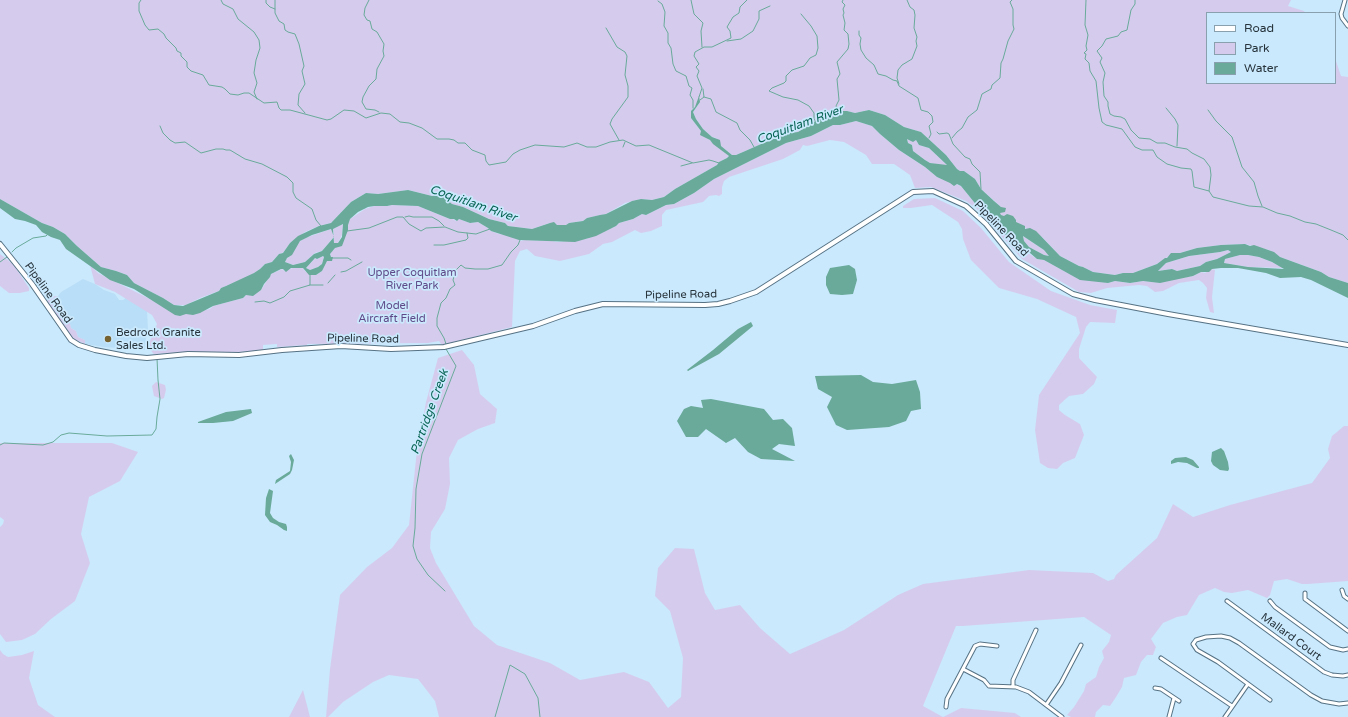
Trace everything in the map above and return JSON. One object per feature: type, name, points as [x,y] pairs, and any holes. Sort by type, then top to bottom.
[{"type":"street","points":[[1345,0],[1341,12],[1342,18],[1348,26]]},
{"type":"street","name":"Pipeline Road","points":[[0,244],[33,285],[74,342],[83,347],[120,355],[141,358],[159,358],[188,354],[239,355],[282,350],[341,346],[391,349],[444,347],[533,326],[574,311],[603,304],[705,305],[730,301],[756,292],[913,192],[933,191],[966,206],[986,224],[1016,261],[1073,294],[1095,300],[1168,314],[1348,345]]},
{"type":"street","points":[[1342,590],[1344,596],[1348,599]]},
{"type":"street","points":[[1305,593],[1305,599],[1348,631]]},
{"type":"street","name":"Mallard Court","points":[[1227,601],[1324,672],[1343,676],[1348,675]]},
{"type":"street","points":[[1270,601],[1275,607],[1330,647],[1343,650],[1348,649]]},
{"type":"street","points":[[1013,687],[1013,680],[1036,630]]},
{"type":"street","points":[[1270,700],[1218,662],[1197,650],[1193,644],[1196,640],[1206,637],[1221,636],[1230,638],[1311,695],[1322,700],[1338,704],[1348,703]]},
{"type":"street","points":[[946,707],[947,699],[975,646],[980,644],[997,646]]},
{"type":"street","points":[[1046,705],[1081,645]]},
{"type":"street","points":[[1161,658],[1232,706]]},
{"type":"street","points":[[963,669],[984,680],[989,686],[1013,687],[1029,692],[1062,717]]},
{"type":"street","points":[[1225,717],[1248,684]]},
{"type":"street","points":[[1155,688],[1161,689],[1179,701]]},
{"type":"street","points":[[1169,717],[1174,698]]},
{"type":"shaded area","points":[[83,279],[115,294],[119,300],[123,300],[127,297],[147,309],[148,331],[145,350],[85,344],[85,340],[78,337],[76,331],[71,328],[68,315],[58,299],[58,296],[61,292]]},
{"type":"green space","points":[[0,0],[1291,0],[1288,6],[1304,12],[1206,12],[1206,84],[1336,84],[1336,61],[1341,76],[1348,77],[1348,283],[1280,257],[1269,250],[1245,244],[1197,248],[1180,253],[1174,253],[1157,264],[1133,273],[1115,275],[1093,272],[1060,256],[1042,237],[1001,215],[1001,207],[981,189],[975,179],[964,171],[957,169],[946,155],[921,132],[904,127],[885,115],[869,110],[855,113],[838,111],[817,120],[798,132],[790,133],[736,155],[732,155],[721,146],[716,138],[712,137],[703,129],[696,119],[693,112],[700,102],[691,111],[691,118],[703,135],[729,156],[727,158],[664,197],[652,200],[641,199],[625,203],[606,214],[566,225],[550,223],[532,229],[508,226],[505,223],[489,219],[463,207],[452,204],[438,194],[432,196],[408,190],[378,194],[366,193],[351,202],[331,223],[305,232],[290,243],[283,253],[279,254],[272,262],[265,264],[250,276],[186,305],[174,305],[134,283],[127,275],[101,267],[65,234],[42,223],[0,199]]},
{"type":"green space","name":"Upper Coquitlam River Park","points":[[856,121],[872,126],[899,150],[925,167],[937,177],[961,186],[978,207],[997,225],[1001,231],[1006,233],[1012,242],[1037,259],[1044,260],[1064,271],[1108,283],[1115,281],[1130,283],[1143,281],[1155,282],[1193,276],[1201,272],[1205,273],[1212,269],[1215,270],[1212,297],[1214,313],[1210,312],[1206,298],[1207,288],[1199,280],[1179,283],[1163,291],[1155,292],[1147,286],[1139,285],[1107,288],[1091,293],[1079,292],[1022,259],[977,209],[966,201],[931,187],[915,188],[910,175],[894,164],[872,164],[866,155],[844,142],[830,140],[807,146],[803,145],[800,150],[783,159],[729,177],[724,181],[722,194],[719,196],[709,196],[703,202],[666,210],[662,215],[662,226],[651,231],[641,233],[635,230],[612,242],[603,244],[589,254],[560,261],[535,256],[527,249],[520,251],[515,261],[512,327],[442,345],[439,341],[428,343],[307,344],[277,347],[277,344],[263,345],[263,350],[240,352],[185,352],[154,354],[151,350],[149,350],[150,341],[157,324],[152,315],[115,292],[95,284],[90,265],[98,273],[152,300],[186,314],[210,309],[213,306],[243,298],[246,295],[261,290],[271,274],[282,269],[285,271],[295,267],[303,268],[306,272],[316,275],[322,271],[325,262],[331,257],[330,253],[337,246],[348,229],[348,221],[365,209],[374,206],[418,206],[456,221],[459,219],[470,223],[478,222],[491,231],[499,234],[515,236],[521,241],[557,242],[586,239],[616,226],[619,223],[633,219],[642,214],[646,215],[666,205],[674,204],[694,193],[714,179],[786,143],[811,136],[833,125]]},
{"type":"green space","points":[[907,139],[916,140],[919,145],[929,148],[947,165],[930,163],[925,160],[913,151],[912,145],[908,143]]},
{"type":"green space","points":[[935,198],[963,211],[981,228],[1009,262],[1051,291],[1090,305],[1117,310],[1115,323],[1090,322],[1086,327],[1079,349],[1079,358],[1097,377],[1094,384],[1083,394],[1069,396],[1059,405],[1059,410],[1080,424],[1084,435],[1075,458],[1063,463],[1057,469],[1048,468],[1040,463],[1035,430],[1039,395],[1080,333],[1076,317],[1037,299],[999,288],[971,260],[963,239],[962,229],[958,222],[932,205],[903,208],[903,206],[914,199]]},
{"type":"green space","points":[[343,224],[342,235],[338,243],[334,243],[334,237],[322,251],[315,253],[305,262],[293,265],[285,262],[299,242],[305,238],[331,229],[334,236],[333,229]]},
{"type":"green space","points":[[1023,236],[1044,250],[1050,256],[1044,255],[1029,247],[1024,241]]},
{"type":"green space","points":[[1228,250],[1231,252],[1200,266],[1177,271],[1172,269],[1158,271],[1166,263],[1189,256]]},
{"type":"green space","points":[[0,254],[13,264],[29,288],[29,291],[9,293],[0,286]]},
{"type":"green space","points":[[1240,255],[1259,257],[1284,268],[1248,267],[1224,263],[1225,259]]},
{"type":"green space","points":[[323,256],[322,264],[318,267],[310,270],[306,268],[315,258],[317,259]]},
{"type":"green space","points":[[58,296],[58,299],[68,315],[71,328],[76,331],[78,337],[85,340],[85,344],[74,339],[70,335],[47,302],[49,298]]},
{"type":"green space","points":[[462,350],[474,365],[480,394],[497,409],[495,423],[478,429],[458,440],[449,458],[450,484],[445,509],[431,532],[430,548],[436,563],[474,626],[497,645],[550,663],[580,680],[624,672],[649,682],[668,708],[681,697],[683,658],[670,611],[655,596],[658,568],[675,548],[694,549],[705,593],[715,610],[740,605],[760,628],[790,654],[844,630],[898,595],[923,584],[1029,570],[1093,573],[1108,581],[1114,579],[1116,575],[1157,538],[1173,504],[1193,517],[1230,505],[1312,483],[1330,458],[1328,449],[1332,436],[1344,426],[1348,426],[1348,581],[1302,584],[1287,579],[1274,581],[1270,595],[1267,598],[1248,590],[1232,593],[1224,592],[1215,588],[1199,595],[1187,615],[1177,617],[1163,623],[1151,639],[1156,647],[1153,655],[1147,655],[1141,662],[1136,675],[1124,678],[1122,687],[1110,706],[1103,705],[1096,712],[1095,717],[1071,717],[1067,715],[1084,691],[1086,684],[1096,677],[1104,658],[1102,651],[1109,642],[1111,635],[1084,617],[956,626],[923,706],[943,717],[439,717],[435,701],[418,679],[389,675],[373,682],[343,702],[328,717],[326,717],[330,669],[340,595],[367,567],[392,548],[409,525],[417,450],[426,402],[438,358]]},
{"type":"green space","points":[[156,382],[165,385],[166,390],[164,398],[162,399],[154,396],[152,386]]},
{"type":"green space","points":[[0,443],[112,443],[138,452],[120,481],[89,497],[81,534],[90,563],[75,601],[51,619],[35,634],[22,640],[6,642],[0,634],[0,527],[4,520],[0,517]]},
{"type":"green space","points":[[0,650],[8,657],[34,651],[29,678],[38,705],[55,717],[0,717]]},
{"type":"green space","points":[[303,690],[310,717],[289,717]]},
{"type":"green space","points":[[961,708],[1015,713],[1021,717],[943,717]]},
{"type":"water","points":[[699,96],[700,102],[693,112],[696,119],[703,129],[712,137],[720,140],[721,146],[732,155],[736,155],[790,133],[798,132],[817,120],[838,111],[855,113],[869,110],[885,115],[904,127],[921,132],[946,155],[957,169],[964,171],[975,179],[981,189],[1001,207],[1006,208],[1005,212],[1000,213],[1001,215],[1004,216],[1007,214],[1013,216],[1016,222],[1025,226],[1025,229],[1030,228],[1036,231],[1060,256],[1093,272],[1115,275],[1133,273],[1157,264],[1167,258],[1171,253],[1180,253],[1197,248],[1221,245],[1245,244],[1250,246],[1254,245],[1274,252],[1280,257],[1348,283],[1348,298],[1311,280],[1301,277],[1280,278],[1266,273],[1238,268],[1212,269],[1209,272],[1201,272],[1193,276],[1160,283],[1143,281],[1130,283],[1115,281],[1108,283],[1080,280],[1044,260],[1037,259],[1030,253],[1022,251],[978,207],[961,186],[957,184],[954,186],[937,177],[925,167],[899,150],[872,126],[856,121],[833,125],[811,136],[786,143],[714,179],[694,193],[674,204],[666,205],[646,215],[642,214],[633,219],[619,223],[596,236],[575,242],[519,240],[491,231],[478,222],[470,223],[459,219],[457,221],[418,206],[392,205],[368,207],[358,212],[350,219],[348,230],[342,246],[335,248],[330,254],[331,257],[333,257],[332,261],[327,261],[322,271],[316,275],[309,275],[303,268],[291,268],[286,272],[281,269],[271,274],[261,290],[253,296],[246,295],[243,298],[213,306],[193,315],[175,315],[134,289],[110,280],[66,249],[60,240],[42,232],[36,225],[15,219],[0,208],[0,199],[42,223],[65,234],[101,267],[127,275],[134,283],[174,305],[183,306],[219,291],[221,288],[254,273],[265,264],[272,262],[279,254],[283,253],[290,243],[298,236],[319,226],[331,223],[351,202],[366,193],[378,194],[408,190],[432,196],[440,194],[452,204],[463,207],[489,219],[505,223],[508,226],[532,229],[554,222],[557,225],[566,225],[569,223],[583,221],[587,218],[606,214],[632,201],[641,199],[652,200],[664,197],[717,165],[729,156],[710,140],[700,135],[701,131],[691,118],[691,111],[695,107]],"holes":[[[907,139],[913,142],[916,140],[919,145],[929,148],[947,165],[930,163],[913,151],[912,145],[908,143]],[[343,224],[342,237],[338,243],[334,243],[334,237],[322,251],[314,254],[305,262],[293,265],[285,262],[287,258],[292,255],[300,241],[312,235],[331,229],[333,236],[333,229]],[[1023,236],[1044,250],[1049,256],[1029,247],[1024,241]],[[1228,250],[1231,252],[1200,266],[1177,271],[1172,269],[1158,271],[1166,263],[1189,256]],[[1240,255],[1248,255],[1272,262],[1284,269],[1248,267],[1224,263],[1225,259]],[[323,256],[322,264],[310,270],[306,268],[315,258],[317,259]]]},
{"type":"water","points":[[849,265],[855,269],[857,280],[853,294],[830,294],[826,285],[826,277],[830,268]]},
{"type":"water","points":[[751,322],[753,326],[719,354],[688,371],[687,370],[738,329]]},
{"type":"water","points":[[861,375],[873,382],[892,384],[916,380],[920,392],[921,409],[911,411],[906,421],[889,427],[847,430],[836,425],[827,407],[832,397],[818,389],[815,376]]},
{"type":"water","points":[[711,399],[764,409],[773,420],[783,419],[792,428],[795,446],[779,444],[772,449],[795,461],[761,459],[748,452],[735,438],[726,443],[706,429],[698,437],[686,437],[677,421],[684,409],[691,406],[703,408],[701,400]]},
{"type":"water","points":[[251,409],[252,413],[233,421],[198,423],[226,412]]},
{"type":"water","points":[[1221,448],[1224,451],[1228,462],[1228,471],[1220,470],[1213,465],[1211,461],[1212,452]]},
{"type":"water","points":[[291,454],[294,460],[290,474],[275,484],[276,480],[290,471],[291,462],[289,456]]},
{"type":"water","points":[[1186,457],[1193,460],[1199,468],[1187,463],[1178,462],[1171,464],[1171,461],[1175,458]]},
{"type":"water","points":[[269,489],[273,491],[270,513],[273,518],[286,524],[287,531],[270,522],[265,515],[266,498]]},
{"type":"waterway","points":[[141,0],[139,3],[139,11],[145,25],[149,30],[158,29],[164,34],[177,51],[181,53],[181,56],[187,62],[187,67],[191,71],[203,75],[209,85],[222,87],[230,94],[238,95],[249,93],[264,103],[277,102],[281,110],[290,110],[327,120],[344,110],[354,111],[366,118],[381,113],[390,114],[400,122],[409,123],[422,128],[437,139],[449,139],[458,143],[465,143],[472,150],[485,155],[486,161],[489,165],[506,162],[513,154],[535,145],[564,147],[577,143],[587,147],[596,147],[610,142],[623,140],[636,146],[649,145],[693,163],[709,160],[719,163]]},
{"type":"waterway","points":[[221,0],[223,4],[233,9],[238,19],[254,32],[259,40],[260,48],[254,73],[257,83],[254,92],[257,99]]},
{"type":"waterway","points":[[266,0],[266,3],[275,9]]},
{"type":"waterway","points":[[275,0],[275,13],[279,21],[284,24],[285,30],[295,34],[299,44],[304,66],[302,71],[305,84],[299,94],[298,105],[305,113]]},
{"type":"waterway","points":[[369,0],[365,8],[364,15],[367,20],[370,21],[372,29],[377,32],[384,44],[384,56],[377,69],[376,79],[369,86],[362,102],[366,109],[379,112]]},
{"type":"waterway","points":[[691,0],[694,14],[703,23],[701,31],[702,47]]},
{"type":"waterway","points":[[699,97],[702,88],[697,76],[699,71],[696,67],[699,64],[694,56],[695,52],[704,47],[712,47],[731,38],[730,31],[727,27],[733,17],[739,13],[740,7],[747,0]]},
{"type":"waterway","name":"Coquitlam River","points":[[838,111],[836,106],[839,100],[837,79],[840,74],[837,62],[848,49],[849,44],[848,34],[844,30],[845,23],[843,9],[845,5],[842,2],[843,0]]},
{"type":"waterway","points":[[899,84],[897,78],[898,70],[902,65],[912,59],[917,46],[917,37],[914,28],[914,10],[910,7],[907,0]]},
{"type":"waterway","points":[[952,138],[962,128],[968,117],[977,110],[982,94],[991,89],[992,85],[1000,78],[1001,63],[1008,41],[1014,29],[1013,9],[1010,2],[1012,0]]},
{"type":"waterway","points":[[1086,0],[1085,25],[1088,35],[1086,46],[1087,50],[1084,53],[1086,54],[1085,59],[1089,63],[1090,71],[1096,81],[1102,122],[1106,125],[1122,129],[1135,147],[1142,150],[1153,150],[1157,157],[1167,164],[1191,169],[1194,187],[1209,191]]},
{"type":"waterway","points":[[1135,0],[1135,4],[1131,10],[1127,30],[1121,32],[1118,36],[1106,39],[1097,51],[1102,58],[1100,62],[1105,73],[1103,82],[1104,96],[1108,102],[1110,114],[1125,119],[1131,130],[1139,138],[1150,139],[1157,143],[1165,143],[1175,147],[1187,149],[1204,159],[1210,167],[1211,175],[1209,191],[1213,197],[1249,206],[1263,207],[1305,222],[1316,224],[1343,235],[1348,240]]},
{"type":"waterway","points":[[658,1],[662,4],[665,12],[664,26],[668,33],[668,43],[671,48],[673,64],[676,71],[686,76],[689,86],[692,88],[690,95],[693,100],[693,108]]},
{"type":"waterway","points":[[727,41],[741,39],[753,31],[759,19],[759,11],[770,6]]},
{"type":"waterway","name":"Coquitlam River","points":[[801,14],[817,36],[818,48],[816,55],[810,58],[804,66],[792,70],[786,76],[786,81],[784,83],[772,88],[769,91],[783,97],[798,100],[809,106],[814,113],[814,119],[816,122]]},
{"type":"waterway","points":[[606,28],[617,47],[625,52],[627,56],[625,75],[628,86],[628,97],[610,124],[619,140]]},
{"type":"waterway","points":[[859,31],[861,38],[861,50],[866,58],[874,65],[878,74],[897,81],[899,86],[918,98],[921,110],[928,112],[932,116],[933,122],[929,126],[931,134],[929,138]]},
{"type":"waterway","points":[[700,100],[704,97],[703,89]]},
{"type":"waterway","name":"Coquitlam River","points":[[704,97],[711,99],[716,112],[737,123],[740,130],[750,140],[754,147]]},
{"type":"waterway","points":[[1166,108],[1178,125],[1177,146]]},
{"type":"waterway","points":[[1208,110],[1216,121],[1232,137],[1242,167],[1254,182],[1262,206]]},
{"type":"waterway","points":[[160,126],[163,133],[175,143],[185,142],[201,153],[216,149],[230,150],[245,159],[262,164],[287,177],[293,183],[293,192],[296,198],[312,209],[316,220],[321,226]]},
{"type":"waterway","points":[[937,132],[939,134],[949,134],[953,144],[965,157],[970,159],[972,164],[980,172],[981,189]]},
{"type":"waterway","points":[[623,147],[625,142]]},
{"type":"waterway","points":[[681,166],[692,163]]},
{"type":"waterway","points":[[347,231],[369,228],[397,217],[403,217],[409,224],[421,231],[426,228],[445,227],[458,232],[476,234],[490,229]]},
{"type":"waterway","points":[[405,217],[432,217],[444,226]]},
{"type":"waterway","points":[[434,245],[444,245],[466,240],[468,238],[467,233]]},
{"type":"waterway","points":[[12,252],[33,238],[46,236],[48,234]]},
{"type":"waterway","name":"Partridge Creek","points":[[446,344],[437,326],[437,318],[441,303],[446,298],[450,289],[455,285],[453,280],[456,270],[461,265],[465,268],[475,269],[488,269],[502,265],[518,245],[520,240]]},
{"type":"waterway","points":[[0,262],[7,257]]},
{"type":"waterway","points":[[332,258],[348,258],[351,260]]},
{"type":"waterway","points":[[341,272],[346,271],[362,262]]},
{"type":"waterway","points":[[255,302],[264,301],[270,303],[284,297],[290,291],[310,285],[310,275]]},
{"type":"waterway","points":[[328,283],[335,275]]},
{"type":"waterway","points":[[310,285],[323,285]]},
{"type":"waterway","name":"Partridge Creek","points":[[445,591],[428,575],[417,559],[413,546],[416,489],[422,454],[456,366],[446,349]]},
{"type":"waterway","points":[[0,445],[4,443],[43,445],[53,442],[61,435],[69,433],[107,436],[152,435],[156,429],[160,399],[157,358]]},
{"type":"waterway","points":[[495,717],[510,665],[525,674],[538,698],[540,717]]},
{"type":"place","name":"Bedrock Granite Sales Ltd.","points":[[108,339]]},
{"type":"park label","name":"Model Aircraft Field","points":[[392,312]]}]
